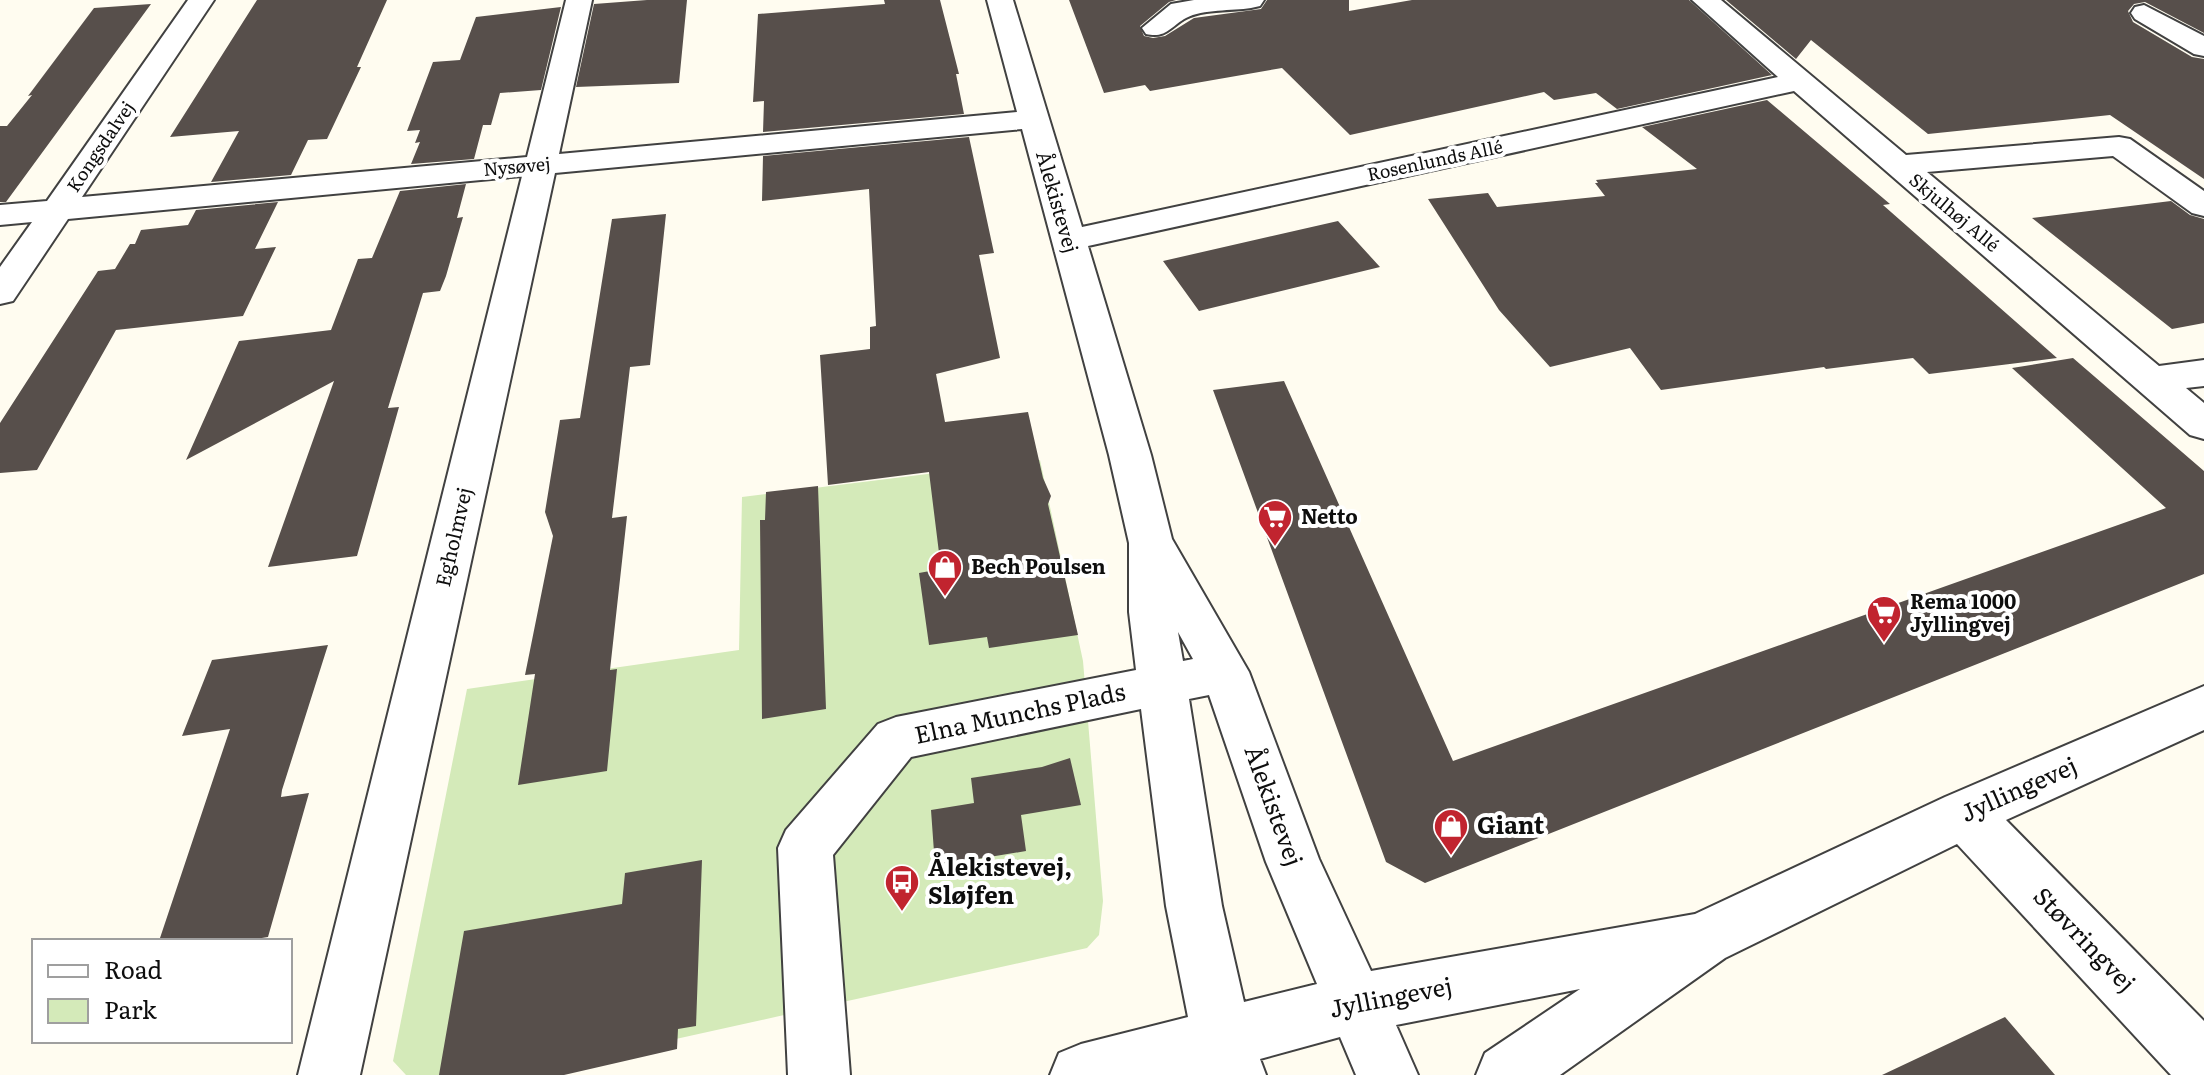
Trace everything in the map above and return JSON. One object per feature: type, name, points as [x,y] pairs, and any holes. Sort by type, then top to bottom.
[{"type":"street","name":"Kongsdalvej","points":[[0,293],[201,0]]},
{"type":"street","name":"Egholmvej","points":[[329,1075],[579,0]]},
{"type":"street","name":"Ålekistevej","points":[[1000,0],[1130,455],[1151,543],[1152,612],[1194,906],[1228,1056]]},
{"type":"street","points":[[1156,28],[1180,10],[1251,0]]},
{"type":"street","name":"Skjulhøj Allé","points":[[1705,0],[2204,425]]},
{"type":"street","points":[[2144,13],[2204,48]]},
{"type":"street","name":"Rosenlunds Allé","points":[[1069,240],[1800,81]]},
{"type":"street","name":"Nysøvej","points":[[0,215],[1034,119]]},
{"type":"street","points":[[1899,165],[2119,146],[2204,206]]},
{"type":"street","points":[[2151,380],[2204,373]]},
{"type":"street","name":"Ålekistevej","points":[[1151,543],[1225,672],[1293,862],[1358,1003],[1387,1075]]},
{"type":"street","name":"Elna Munchs Plads","points":[[819,1075],[805,848],[896,739],[1225,672]]},
{"type":"street","name":"Jyllingevej","points":[[1507,1075],[1705,938],[1964,814],[2204,707]]},
{"type":"street","name":"Støvringvej","points":[[1964,814],[2204,1065]]},
{"type":"street","name":"Jyllingevej","points":[[1081,1075],[1228,1056],[1358,1003],[1705,938]]},
{"type":"green space","points":[[1040,460],[1083,661],[1103,901],[1099,935],[1087,948],[513,1075],[406,1075],[393,1061],[467,689],[739,650],[742,497]]},
{"type":"building","points":[[257,0],[387,0],[357,67],[361,67],[327,139],[308,140],[291,175],[211,182],[239,131],[170,137]]},
{"type":"building","points":[[687,0],[679,83],[576,87],[594,4]]},
{"type":"building","points":[[884,0],[940,0],[959,74],[956,74],[964,114],[763,132],[764,101],[753,102],[758,14],[885,4]]},
{"type":"building","points":[[1069,0],[1176,0],[1169,2],[1140,26],[1144,36],[1153,38],[1165,36],[1194,18],[1261,9],[1267,0],[1349,0],[1349,11],[1412,0],[1689,0],[1772,75],[1617,109],[1596,93],[1554,100],[1544,92],[1350,135],[1282,68],[1150,91],[1145,85],[1104,93]]},
{"type":"building","points":[[1726,0],[2204,0],[2204,33],[2145,2],[2134,4],[2128,11],[2133,22],[2192,57],[2204,59],[2204,179],[2110,115],[1928,134],[1811,40],[1796,59]]},
{"type":"building","points":[[151,4],[6,202],[0,202],[0,126],[7,126],[32,95],[28,96],[94,8]]},
{"type":"building","points":[[561,7],[541,90],[500,93],[491,125],[483,125],[474,159],[411,164],[420,142],[415,143],[420,130],[407,131],[433,62],[460,60],[476,17]]},
{"type":"building","points":[[1767,100],[1890,204],[1883,205],[2057,358],[1929,374],[1913,358],[1661,390],[1630,348],[1550,367],[1499,310],[1428,199],[1488,193],[1497,207],[1605,196],[1596,180],[1697,169],[1642,127]]},
{"type":"building","points":[[969,137],[994,253],[979,255],[1000,358],[936,374],[945,422],[1028,412],[1043,478],[1051,496],[1048,504],[1078,635],[989,648],[987,637],[929,645],[919,573],[941,569],[929,472],[828,485],[820,355],[870,349],[870,327],[876,326],[869,189],[762,201],[763,156]]},
{"type":"building","points":[[466,184],[457,218],[463,217],[446,276],[440,291],[423,293],[388,408],[399,407],[357,556],[268,567],[334,381],[186,460],[239,341],[331,330],[358,259],[372,258],[400,191]]},
{"type":"building","points":[[2171,201],[2190,215],[2204,219],[2204,323],[2172,329],[2032,218]]},
{"type":"building","points":[[278,202],[255,249],[276,247],[243,316],[116,330],[37,470],[0,473],[0,423],[98,271],[115,269],[130,244],[135,244],[141,230],[188,225],[196,210]]},
{"type":"building","points":[[666,214],[650,365],[630,367],[612,518],[627,516],[610,670],[617,669],[607,771],[518,785],[535,674],[525,675],[553,536],[545,512],[560,420],[580,418],[612,219]]},
{"type":"building","points":[[1338,221],[1380,267],[1199,311],[1163,261]]},
{"type":"building","points":[[2073,358],[2204,471],[2204,574],[1425,883],[1386,862],[1213,390],[1284,381],[1453,761],[2166,508],[2012,368]]},
{"type":"building","points":[[818,486],[826,709],[762,719],[760,520],[765,520],[766,492]]},
{"type":"building","points":[[328,645],[281,797],[309,793],[268,937],[160,939],[230,729],[182,736],[212,660]]},
{"type":"building","points":[[1070,758],[1081,805],[1021,815],[1026,851],[935,866],[931,810],[974,803],[971,778],[1042,767]]},
{"type":"building","points":[[702,860],[696,1026],[678,1029],[677,1049],[564,1075],[439,1075],[464,931],[622,904],[625,873]]},
{"type":"building","points":[[2005,1017],[2055,1075],[1882,1075]]},
{"type":"place","name":"Netto","points":[[1275,548]]},
{"type":"place","name":"Bech Poulsen","points":[[945,598]]},
{"type":"place","name":"Rema 1000 Jyllingvej","points":[[1884,644]]},
{"type":"place","name":"Giant","points":[[1451,857]]},
{"type":"place","name":"Ålekistevej, Sløjfen","points":[[902,913]]}]
